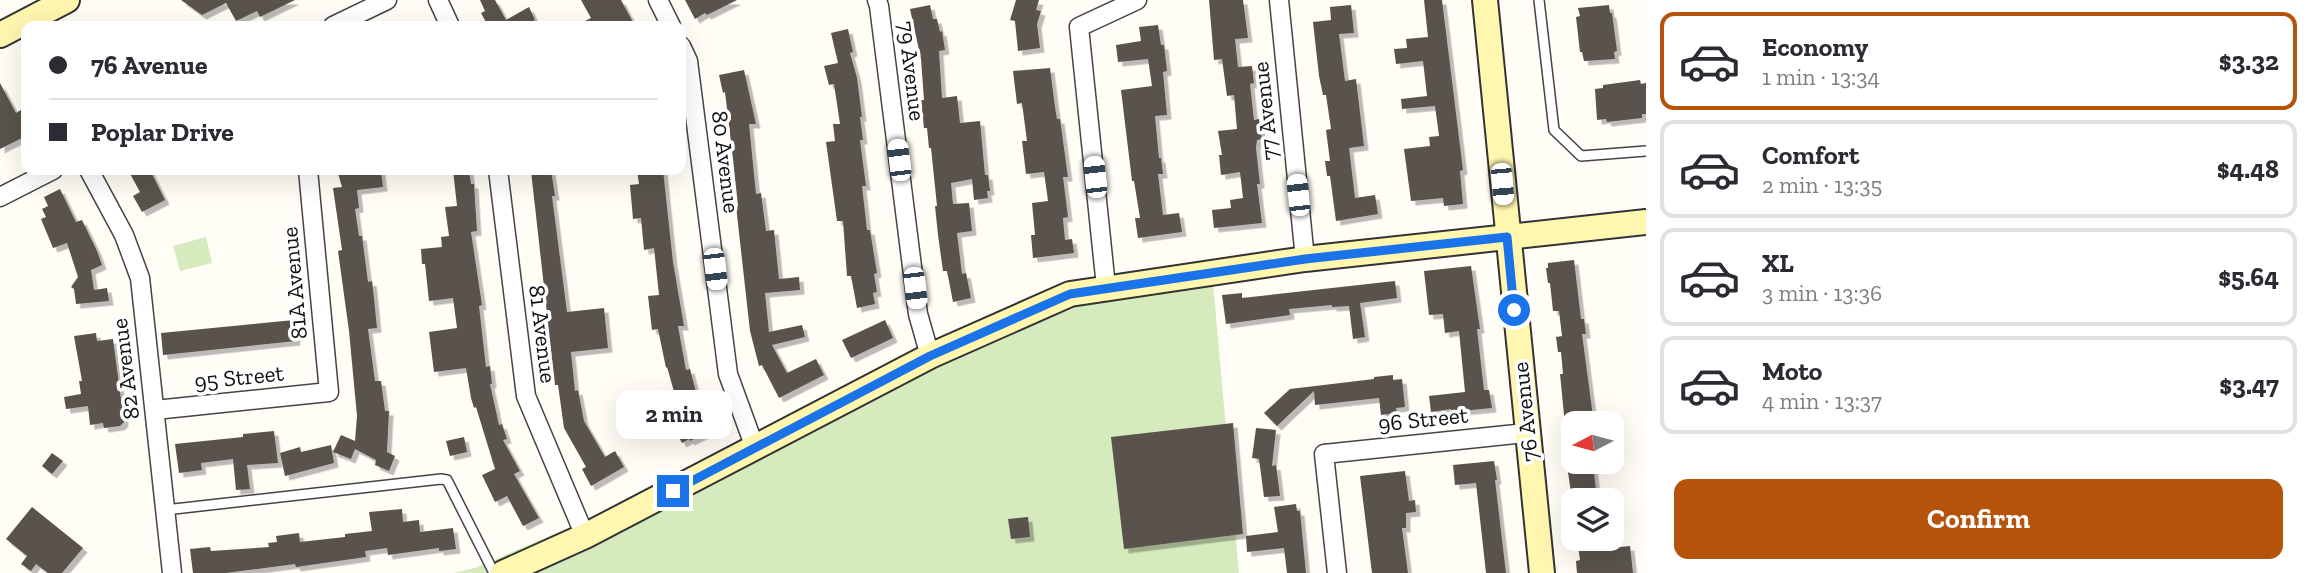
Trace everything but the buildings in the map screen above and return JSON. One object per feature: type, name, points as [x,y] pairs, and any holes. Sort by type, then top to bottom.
[{"type":"street","points":[[27,21],[67,0]]},
{"type":"street","points":[[343,21],[387,0]]},
{"type":"street","points":[[438,0],[448,21]]},
{"type":"street","points":[[658,0],[668,21]]},
{"type":"street","name":"79 Avenue","points":[[877,0],[918,314],[930,356]]},
{"type":"street","points":[[1106,287],[1079,27],[1137,0]]},
{"type":"street","name":"77 Avenue","points":[[1279,0],[1305,259]]},
{"type":"street","name":"76 Avenue","points":[[1485,0],[1542,573]]},
{"type":"street","points":[[0,35],[21,24]]},
{"type":"street","name":"80 Avenue","points":[[686,57],[728,373],[755,449]]},
{"type":"street","points":[[0,197],[43,175]]},
{"type":"street","name":"82 Avenue","points":[[92,175],[124,235],[140,278],[172,573]]},
{"type":"street","name":"81A Avenue","points":[[308,175],[328,393]]},
{"type":"street","name":"81 Avenue","points":[[499,175],[526,396],[585,536]]},
{"type":"street","points":[[503,573],[585,536],[930,356],[1070,294],[1305,259],[1646,222]]},
{"type":"street","name":"95 Street","points":[[155,410],[328,393]]},
{"type":"street","name":"96 Street","points":[[1337,573],[1324,454],[1526,433]]},
{"type":"lane","points":[[1539,0],[1553,130],[1581,156],[1646,151]]},
{"type":"lane","points":[[165,510],[447,480],[494,573]]},
{"type":"green space","points":[[206,237],[212,263],[180,271],[173,246]]},
{"type":"green space","points":[[1212,272],[1239,573],[453,573],[475,568],[755,448],[1070,294]]},
{"type":"route","points":[[673,491],[930,356],[1070,294],[1305,259],[1507,237],[1514,310]]}]
